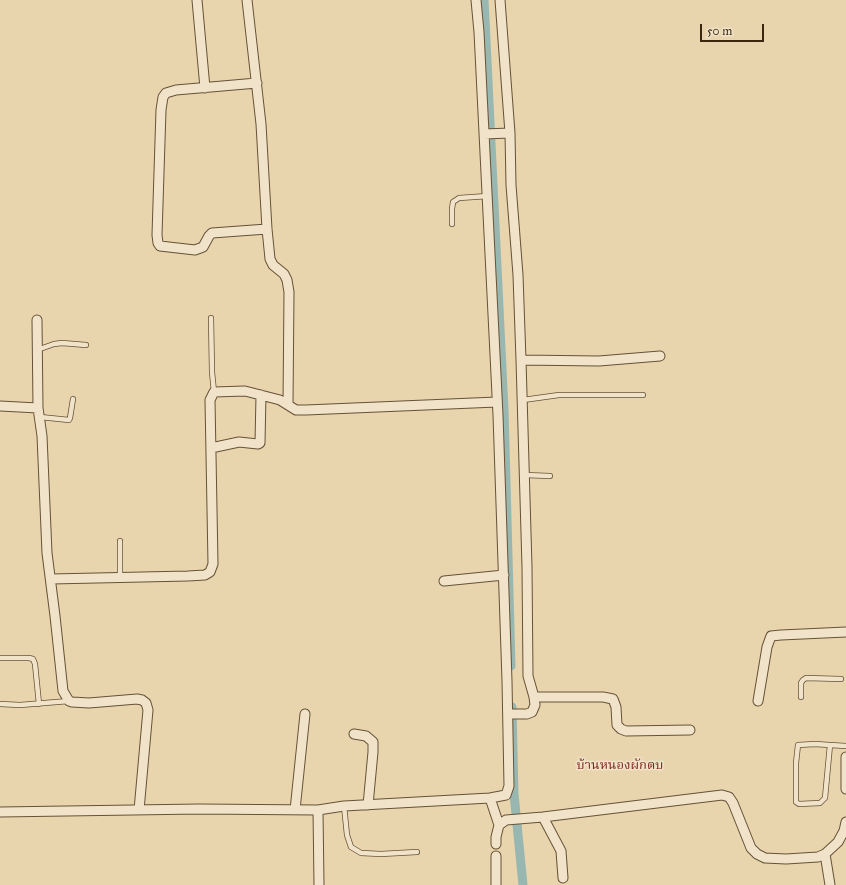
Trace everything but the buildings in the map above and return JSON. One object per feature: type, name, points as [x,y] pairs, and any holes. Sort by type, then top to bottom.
[{"type":"street","points":[[197,0],[205,88]]},
{"type":"street","points":[[247,0],[261,124],[270,259],[273,265],[284,274],[288,280],[288,405]]},
{"type":"street","points":[[0,812],[199,809],[318,810],[344,806],[490,798],[506,795],[509,786],[509,714],[504,575],[486,134],[476,0]]},
{"type":"street","points":[[500,0],[518,275],[525,476],[528,676],[535,705],[532,712],[527,714],[509,714]]},
{"type":"street","points":[[256,83],[176,90],[166,93],[163,97],[160,118],[158,243],[160,246],[198,249],[203,247],[212,233],[267,229]]},
{"type":"street","points":[[486,134],[509,134]]},
{"type":"street","points":[[37,320],[39,412],[42,436],[47,553],[62,691],[69,701],[77,703],[137,699],[146,702],[148,710],[139,810]]},
{"type":"street","points":[[521,360],[599,362],[660,356]]},
{"type":"street","points":[[51,579],[188,576],[205,575],[210,572],[213,564],[210,400],[214,392],[245,391],[280,400],[296,410],[497,402]]},
{"type":"street","points":[[211,448],[239,442],[260,443],[261,395]]},
{"type":"street","points":[[0,406],[39,412]]},
{"type":"street","points":[[444,581],[504,575]]},
{"type":"street","points":[[758,701],[767,647],[772,636],[846,632]]},
{"type":"street","points":[[534,697],[603,697],[613,699],[616,707],[617,725],[626,732],[690,730]]},
{"type":"street","points":[[295,810],[305,714]]},
{"type":"street","points":[[354,734],[366,736],[373,742],[368,805]]},
{"type":"street","points":[[846,757],[846,789]]},
{"type":"street","points":[[503,823],[539,817],[722,795],[729,797],[733,803],[751,848],[765,858],[786,859],[818,857],[826,854],[838,842],[844,831],[846,822]]},
{"type":"street","points":[[490,798],[503,823]]},
{"type":"street","points":[[318,810],[319,885]]},
{"type":"street","points":[[539,817],[561,851],[563,878]]},
{"type":"street","points":[[496,844],[496,837],[503,823]]},
{"type":"street","points":[[826,854],[830,885]]},
{"type":"street","points":[[496,856],[496,885]]},
{"type":"lane","points":[[452,224],[453,202],[459,198],[488,196]]},
{"type":"lane","points":[[211,318],[214,392]]},
{"type":"lane","points":[[37,350],[62,343],[86,344]]},
{"type":"lane","points":[[523,400],[559,395],[643,395]]},
{"type":"lane","points":[[39,412],[69,420],[73,399]]},
{"type":"lane","points":[[525,476],[550,476]]},
{"type":"lane","points":[[120,541],[120,578]]},
{"type":"lane","points":[[0,658],[33,659],[35,664],[39,704]]},
{"type":"lane","points":[[801,697],[801,683],[806,678],[841,679]]},
{"type":"lane","points":[[0,704],[20,705],[69,701]]},
{"type":"lane","points":[[830,745],[825,798],[820,803],[799,804],[796,802],[796,763],[798,744],[830,745],[846,746]]},
{"type":"lane","points":[[344,806],[347,835],[351,847],[361,853],[381,854],[417,852]]},
{"type":"waterway","points":[[484,0],[504,410],[511,666]]},
{"type":"waterway","points":[[512,707],[514,794],[523,885]]},
{"type":"district","name":"บ้านหนองผักตบ","points":[[620,766]]}]
